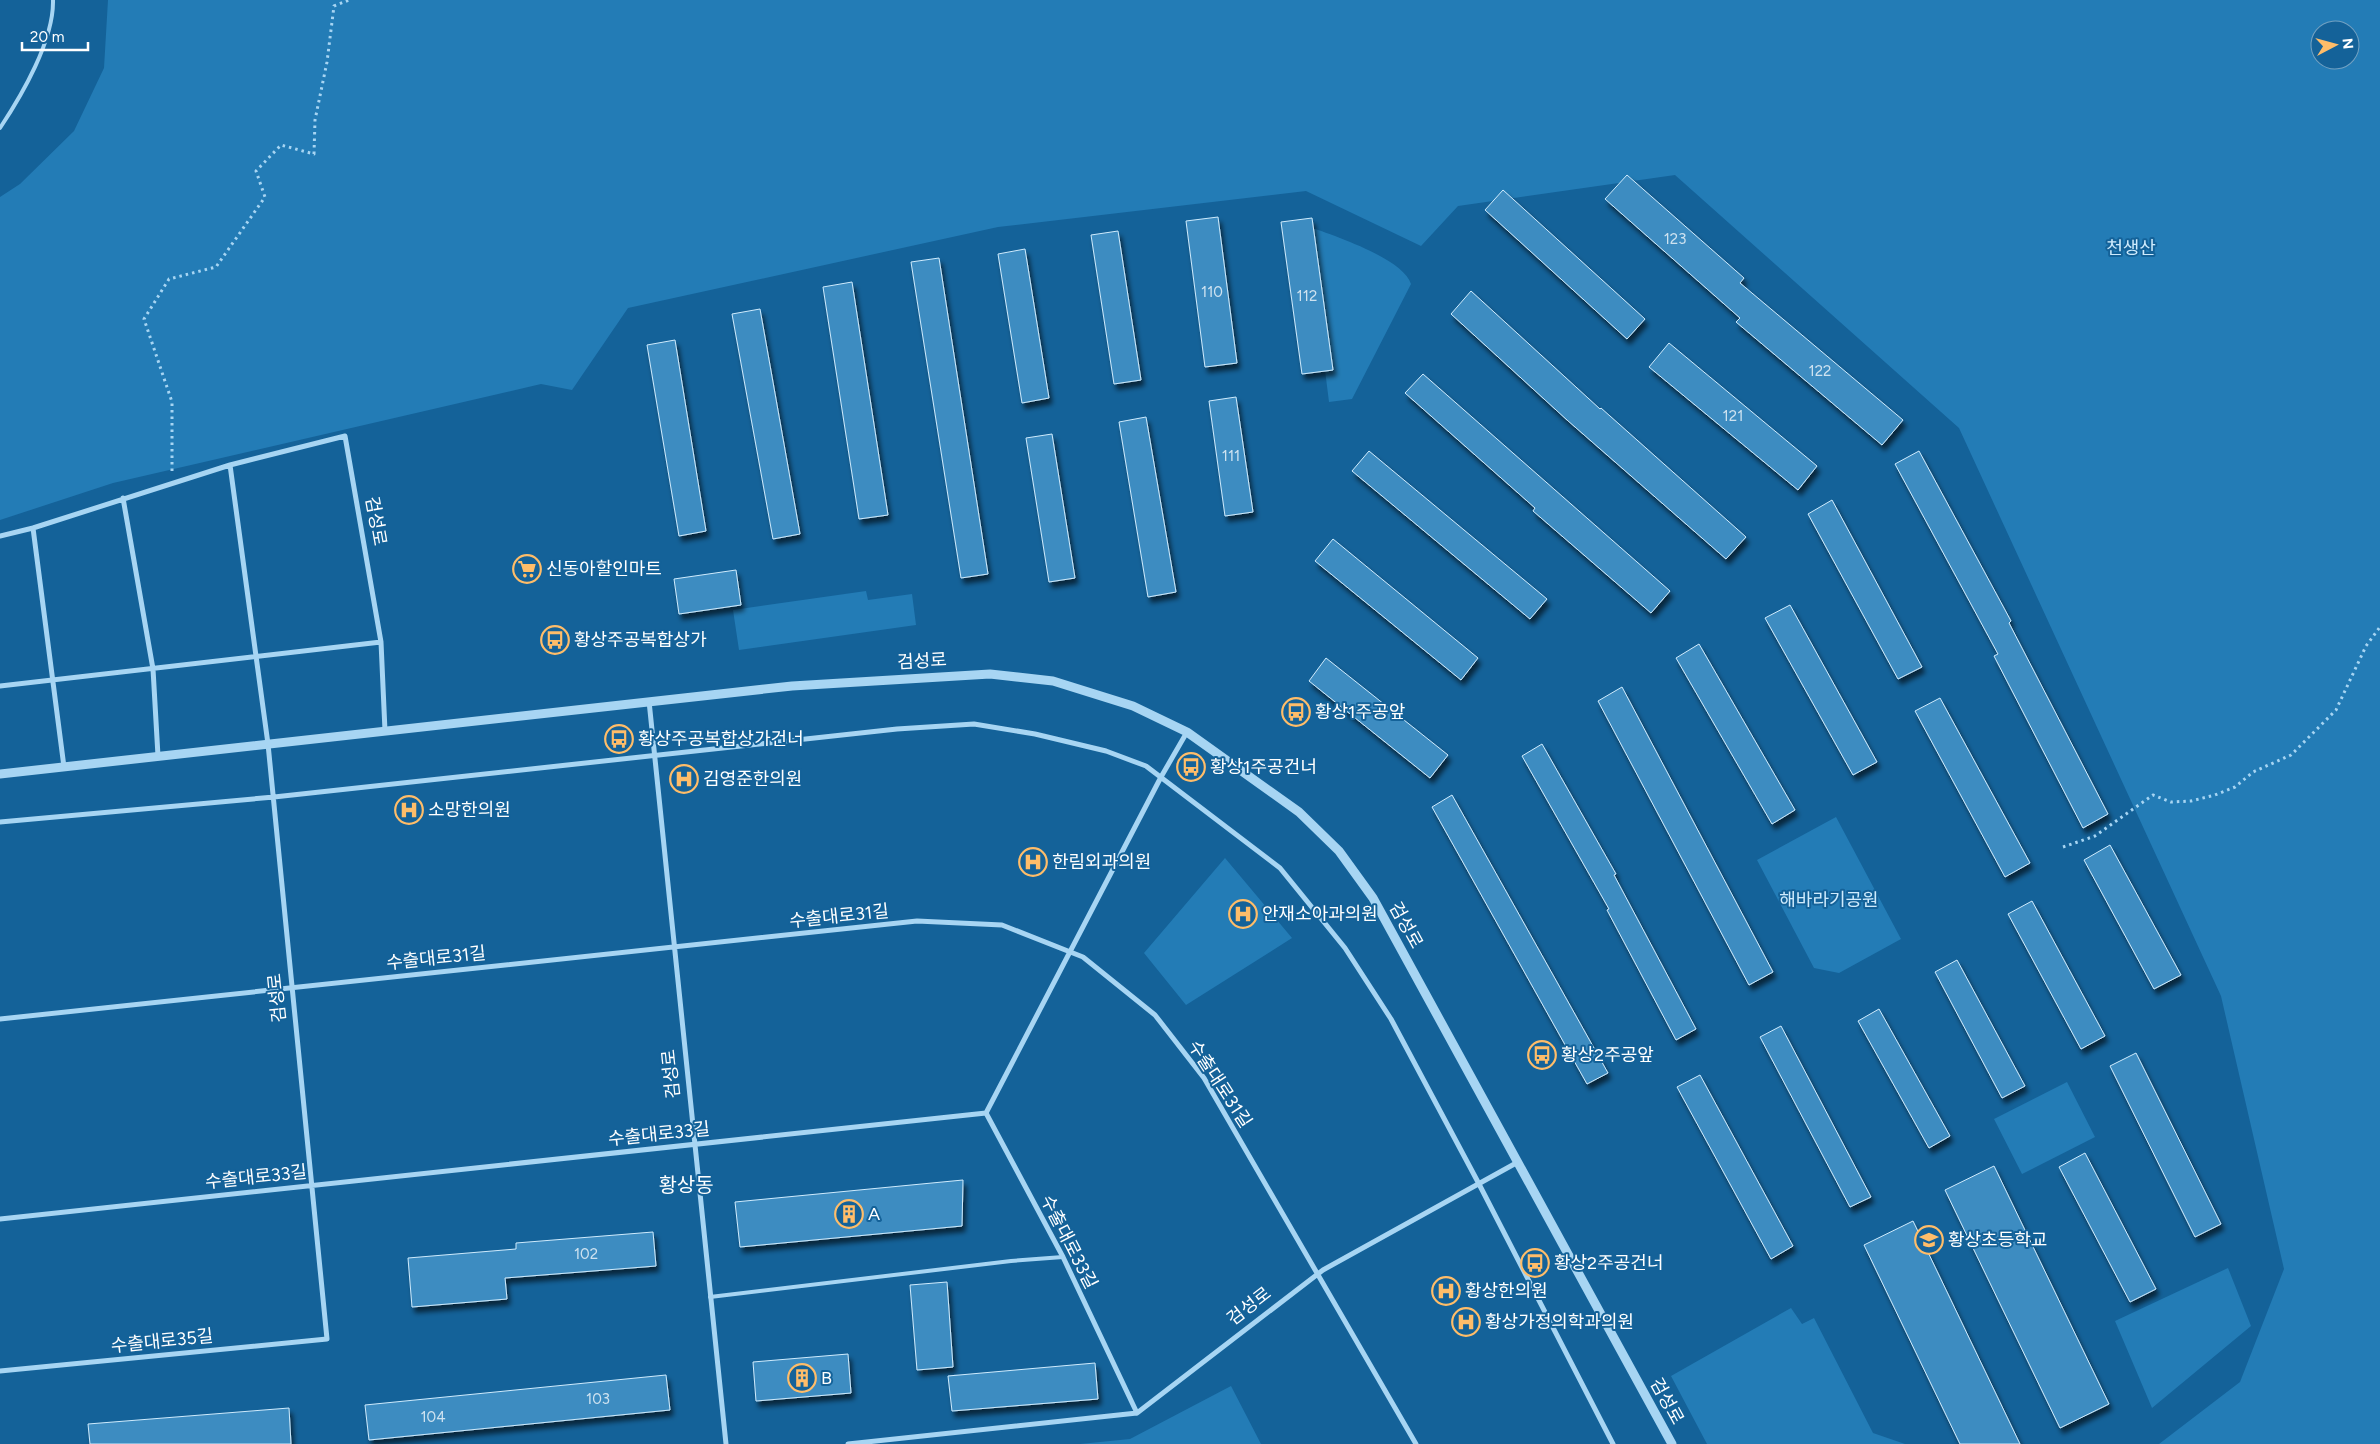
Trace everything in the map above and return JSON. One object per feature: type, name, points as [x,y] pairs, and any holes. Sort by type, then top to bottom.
[{"type":"street","name":"검성로","points":[[0,536],[33,528],[230,465],[345,436],[381,642],[385,731]]},
{"type":"street","name":"검성로","points":[[230,465],[258,657],[274,797],[327,1339]]},
{"type":"street","points":[[123,498],[153,669],[158,756]]},
{"type":"street","points":[[33,528],[64,767]]},
{"type":"street","points":[[0,686],[52,682],[381,642]]},
{"type":"street","name":"검성로","points":[[0,774],[792,686],[990,674],[1062,684],[1133,706],[1187,732],[1299,812],[1339,852],[1373,898],[1672,1444]]},
{"type":"street","name":"검성로","points":[[649,701],[726,1444]]},
{"type":"street","points":[[0,822],[274,797],[897,729],[974,724],[1035,734],[1106,752],[1146,766],[1280,868],[1345,948],[1391,1019],[1479,1184],[1613,1444]]},
{"type":"street","points":[[986,1113],[1161,777],[1187,732]]},
{"type":"street","name":"수출대로31길","points":[[0,1019],[918,921],[1002,925],[1083,957],[1155,1015],[1204,1078],[1416,1444]]},
{"type":"street","name":"수출대로33길","points":[[0,1219],[986,1113],[1062,1257],[1137,1414]]},
{"type":"street","name":"검성로","points":[[1137,1414],[1318,1274],[1518,1162]]},
{"type":"street","name":"수출대로35길","points":[[0,1371],[327,1339]]},
{"type":"street","points":[[848,1444],[1137,1414]]},
{"type":"lane","points":[[0,128],[14,108],[41,51],[53,12],[53,0]]},
{"type":"lane","points":[[710,1296],[1011,1261],[1062,1257]]},
{"type":"path","points":[[173,483],[172,402],[144,319],[169,279],[216,267],[265,197],[256,171],[282,146],[314,154],[315,120],[327,62],[334,6],[349,0]]},
{"type":"path","points":[[2063,847],[2095,836],[2153,794],[2171,802],[2191,801],[2215,795],[2235,786],[2253,772],[2291,755],[2336,710],[2366,646],[2380,627]]},
{"type":"green space","name":"천생산","points":[[108,0],[2380,0],[2380,1444],[2159,1444],[2240,1382],[2284,1269],[2221,996],[1959,428],[1675,175],[1458,206],[1421,246],[1306,191],[998,227],[628,308],[572,390],[541,384],[113,483],[0,520],[0,197],[20,184],[74,131],[104,68]]},
{"type":"green space","points":[[1307,226],[1349,241],[1381,257],[1395,265],[1405,274],[1411,284],[1352,399],[1329,402]]},
{"type":"green space","points":[[866,591],[868,600],[912,594],[916,625],[739,650],[733,610]]},
{"type":"green space","name":"해바라기공원","points":[[1836,817],[1901,939],[1839,973],[1814,968],[1757,860]]},
{"type":"green space","points":[[1225,858],[1292,938],[1186,1005],[1144,953]]},
{"type":"green space","points":[[2067,1082],[2095,1137],[2022,1174],[1994,1119]]},
{"type":"green space","points":[[2228,1268],[2251,1326],[2152,1408],[2115,1321]]},
{"type":"green space","points":[[1791,1308],[1802,1324],[1814,1318],[1873,1433],[1905,1444],[1707,1444],[1671,1376]]},
{"type":"green space","points":[[1231,1386],[1261,1444],[1080,1444],[1130,1439]]},
{"type":"building","points":[[1627,175],[1744,278],[1740,283],[1903,420],[1882,445],[1736,322],[1740,318],[1605,199]]},
{"type":"building","points":[[1503,190],[1645,319],[1627,339],[1485,210]]},
{"type":"building","points":[[1218,217],[1237,363],[1205,367],[1186,221]]},
{"type":"building","points":[[1312,218],[1333,370],[1302,374],[1281,222]]},
{"type":"building","points":[[1118,231],[1141,380],[1114,384],[1091,235]]},
{"type":"building","points":[[1025,249],[1049,398],[1022,403],[998,254]]},
{"type":"building","points":[[939,258],[988,574],[961,578],[911,262]]},
{"type":"building","points":[[852,282],[888,515],[859,519],[823,287]]},
{"type":"building","points":[[1471,291],[1600,409],[1746,537],[1726,559],[1567,420],[1451,314]]},
{"type":"building","points":[[760,309],[800,534],[773,539],[732,314]]},
{"type":"building","points":[[675,340],[706,531],[679,536],[647,345]]},
{"type":"building","points":[[1669,343],[1817,466],[1798,490],[1649,367]]},
{"type":"building","points":[[1423,374],[1670,591],[1651,613],[1533,511],[1535,508],[1405,393]]},
{"type":"building","points":[[1236,397],[1253,512],[1225,516],[1209,401]]},
{"type":"building","points":[[1146,417],[1176,592],[1148,597],[1119,422]]},
{"type":"building","points":[[1052,434],[1075,578],[1049,582],[1026,438]]},
{"type":"building","points":[[1369,451],[1547,599],[1530,619],[1352,471]]},
{"type":"building","points":[[1919,451],[2011,621],[2009,623],[2108,814],[2083,828],[1994,656],[1998,654],[1895,464]]},
{"type":"building","points":[[1832,500],[1922,667],[1898,679],[1808,514]]},
{"type":"building","points":[[1333,539],[1478,658],[1461,680],[1315,561]]},
{"type":"building","points":[[736,570],[741,605],[679,614],[674,579]]},
{"type":"building","points":[[1790,605],[1877,762],[1853,775],[1765,618]]},
{"type":"building","points":[[1699,644],[1795,810],[1772,824],[1676,658]]},
{"type":"building","points":[[1326,658],[1448,755],[1430,778],[1309,681]]},
{"type":"building","points":[[1622,687],[1773,972],[1749,985],[1598,701]]},
{"type":"building","points":[[1940,698],[2030,863],[2005,877],[1915,711]]},
{"type":"building","points":[[1542,744],[1616,874],[1614,875],[1696,1029],[1676,1040],[1607,910],[1609,909],[1522,756]]},
{"type":"building","points":[[1452,795],[1608,1073],[1587,1084],[1432,807]]},
{"type":"building","points":[[2110,845],[2181,975],[2154,989],[2084,860]]},
{"type":"building","points":[[2032,901],[2105,1036],[2081,1049],[2008,914]]},
{"type":"building","points":[[1957,960],[2025,1086],[2002,1098],[1935,972]]},
{"type":"building","points":[[1879,1009],[1950,1136],[1929,1148],[1858,1021]]},
{"type":"building","points":[[1781,1026],[1871,1197],[1850,1207],[1760,1037]]},
{"type":"building","points":[[2136,1053],[2221,1224],[2195,1237],[2110,1066]]},
{"type":"building","points":[[1700,1075],[1793,1246],[1771,1259],[1677,1087]]},
{"type":"building","points":[[2085,1153],[2156,1289],[2130,1302],[2059,1167]]},
{"type":"building","points":[[1994,1166],[2109,1404],[2060,1428],[1945,1190]]},
{"type":"building","name":"A","points":[[963,1180],[962,1226],[740,1247],[735,1202]]},
{"type":"building","points":[[1913,1221],[2020,1444],[1960,1444],[1864,1245]]},
{"type":"building","points":[[653,1232],[656,1266],[505,1278],[507,1299],[412,1307],[408,1258],[516,1249],[516,1243]]},
{"type":"building","points":[[947,1282],[953,1367],[917,1370],[910,1285]]},
{"type":"building","name":"B","points":[[848,1354],[851,1393],[756,1401],[753,1362]]},
{"type":"building","points":[[1095,1363],[1098,1399],[952,1411],[948,1376]]},
{"type":"building","points":[[666,1375],[670,1410],[369,1440],[365,1405]]},
{"type":"building","points":[[289,1408],[291,1444],[90,1444],[88,1424]]},
{"type":"place","name":"신동아할인마트","points":[[527,569]]},
{"type":"place","name":"황상주공복합상가","points":[[555,640]]},
{"type":"place","name":"황상1주공앞","points":[[1296,712]]},
{"type":"place","name":"황상주공복합상가건너","points":[[619,739]]},
{"type":"place","name":"황상1주공건너","points":[[1191,767]]},
{"type":"place","name":"김영준한의원","points":[[684,779]]},
{"type":"place","name":"소망한의원","points":[[409,810]]},
{"type":"place","name":"한림외과의원","points":[[1033,862]]},
{"type":"place","name":"안재소아과의원","points":[[1243,914]]},
{"type":"place","name":"황상2주공앞","points":[[1542,1055]]},
{"type":"place","name":"A","points":[[849,1214]]},
{"type":"place","name":"황상초등학교","points":[[1929,1240]]},
{"type":"place","name":"황상2주공건너","points":[[1535,1263]]},
{"type":"place","name":"황상한의원","points":[[1446,1291]]},
{"type":"place","name":"황상가정의학과의원","points":[[1466,1322]]},
{"type":"place","name":"B","points":[[802,1378]]},
{"type":"district","name":"황상동","points":[[686,1185]]}]
